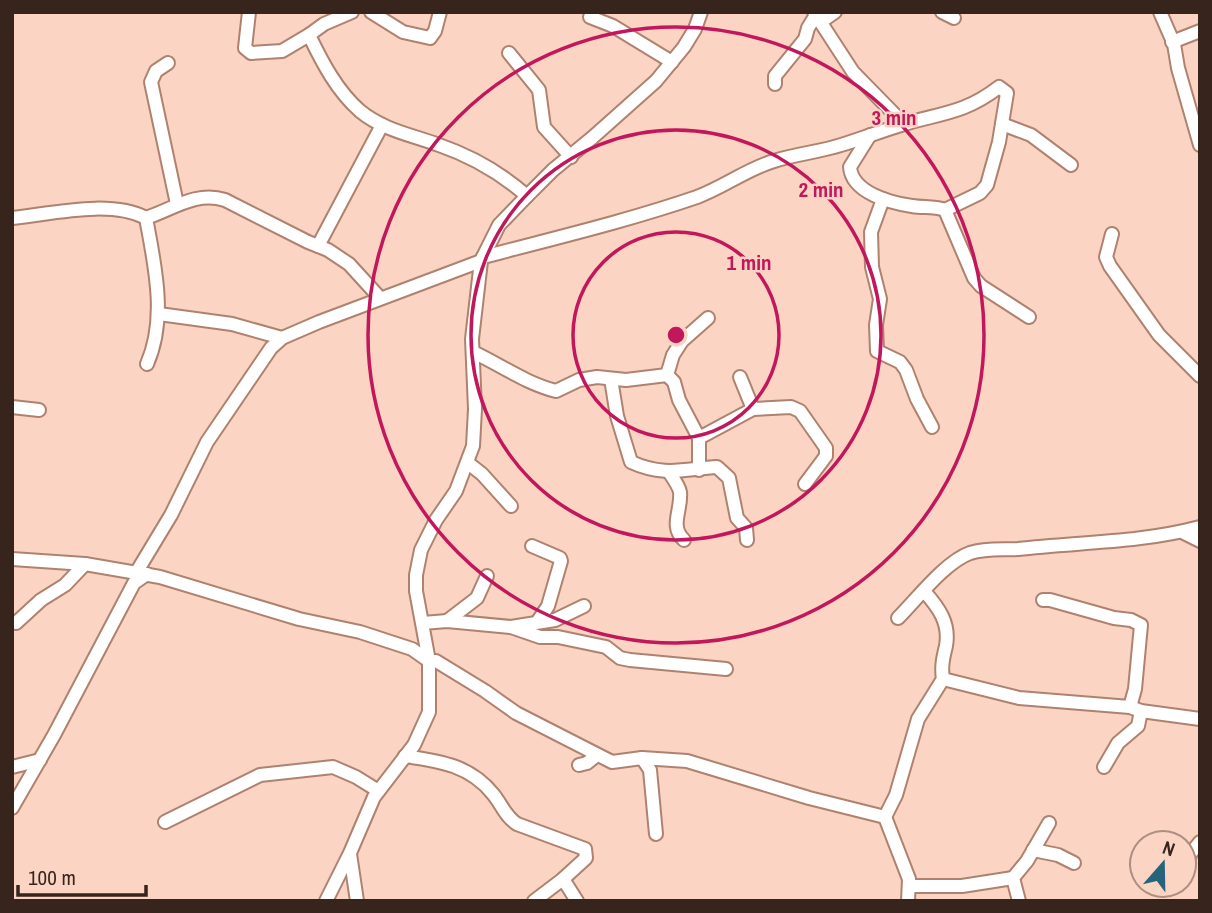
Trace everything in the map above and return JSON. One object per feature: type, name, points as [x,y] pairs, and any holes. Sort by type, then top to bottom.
[{"type":"street","points":[[249,12],[245,48],[251,54],[282,51],[324,24],[352,12]]},
{"type":"street","points":[[375,14],[403,32],[430,38],[435,31],[440,12]]},
{"type":"street","points":[[326,901],[377,790],[414,745],[429,712],[429,661],[416,591],[421,550],[436,520],[456,491],[473,446],[473,322],[482,259],[499,225],[527,196],[553,170],[656,81],[695,29],[701,12]]},
{"type":"street","points":[[775,84],[775,76],[805,39],[808,28],[817,16],[835,12]]},
{"type":"street","points":[[1160,12],[1172,42],[1196,140],[1200,145]]},
{"type":"street","points":[[817,16],[853,72],[904,124]]},
{"type":"street","points":[[590,18],[613,26],[672,62]]},
{"type":"street","points":[[1172,42],[1200,31]]},
{"type":"street","points":[[309,35],[323,65],[360,110],[383,125],[439,145],[506,177],[527,196]]},
{"type":"street","points":[[509,53],[539,90],[544,127],[571,156]]},
{"type":"street","points":[[168,63],[156,71],[151,82],[177,204]]},
{"type":"street","points":[[12,808],[141,574],[207,442],[245,384],[271,348],[282,338],[482,259],[604,224],[640,217],[708,193],[764,164],[904,124],[947,115],[999,87],[1004,88],[1007,93],[987,185],[980,193],[945,210],[934,206],[908,206],[883,199],[862,188],[850,171],[852,163],[870,135]]},
{"type":"street","points":[[1002,124],[1031,135],[1071,165]]},
{"type":"street","points":[[318,246],[383,125]]},
{"type":"street","points":[[12,218],[94,209],[127,211],[146,218],[170,210],[177,204],[212,196],[318,246],[349,264],[380,298]]},
{"type":"street","points":[[883,199],[871,232],[872,267],[880,299],[876,325],[877,351],[900,362],[906,370],[932,427]]},
{"type":"street","points":[[945,210],[974,278],[981,286],[1029,317]]},
{"type":"street","points":[[146,218],[154,259],[159,314],[155,326],[154,347],[147,364]]},
{"type":"street","points":[[1112,234],[1106,257],[1110,266],[1164,341],[1200,376]]},
{"type":"street","points":[[159,314],[232,324],[282,338]]},
{"type":"street","points":[[667,375],[673,355],[682,341],[708,318]]},
{"type":"street","points":[[473,352],[518,377],[556,391],[579,380],[597,377],[611,379],[667,375],[674,382],[679,400],[699,438],[699,470]]},
{"type":"street","points":[[740,377],[753,409]]},
{"type":"street","points":[[611,379],[617,416],[631,462],[654,471],[717,467],[722,469],[729,478],[737,518],[746,528],[747,540]]},
{"type":"street","points":[[12,407],[38,410]]},
{"type":"street","points":[[699,438],[753,409],[791,407],[807,418],[826,449],[826,456],[804,484]]},
{"type":"street","points":[[468,463],[482,474],[511,506]]},
{"type":"street","points":[[669,472],[680,491],[676,524],[678,534],[684,540]]},
{"type":"street","points":[[898,618],[944,571],[968,554],[992,549],[1124,541],[1200,527]]},
{"type":"street","points":[[1182,532],[1200,541]]},
{"type":"street","points":[[532,546],[560,558],[561,561],[548,606],[538,621]]},
{"type":"street","points":[[12,559],[85,564],[181,582],[299,619],[360,632],[412,649],[429,661],[436,661],[527,720],[612,762],[642,758],[687,761],[809,798],[885,817]]},
{"type":"street","points":[[16,623],[41,600],[65,586],[85,564]]},
{"type":"street","points":[[447,621],[477,598],[487,576]]},
{"type":"street","points":[[908,901],[909,879],[885,817],[896,795],[918,719],[943,679],[941,667],[947,627],[940,612],[924,592]]},
{"type":"street","points":[[1043,600],[1131,620],[1141,625],[1135,689],[1138,726],[1118,743],[1104,767]]},
{"type":"street","points":[[511,627],[555,620],[584,606]]},
{"type":"street","points":[[423,624],[447,621],[511,627],[540,637],[558,637],[606,648],[620,658],[630,660],[726,669]]},
{"type":"street","points":[[943,679],[1019,698],[1136,709],[1200,719]]},
{"type":"street","points":[[579,765],[587,763],[597,755]]},
{"type":"street","points":[[405,757],[449,763],[470,772],[493,793],[509,819],[585,849],[586,858],[534,901]]},
{"type":"street","points":[[642,758],[650,770],[656,834]]},
{"type":"street","points":[[12,767],[40,760]]},
{"type":"street","points":[[166,822],[260,775],[333,767],[377,790]]},
{"type":"street","points":[[909,886],[962,886],[1013,878],[1049,823]]},
{"type":"street","points":[[1033,850],[1058,855],[1074,863]]},
{"type":"street","points":[[350,853],[357,901]]},
{"type":"street","points":[[563,878],[577,901]]},
{"type":"street","points":[[1013,878],[1019,901]]}]
